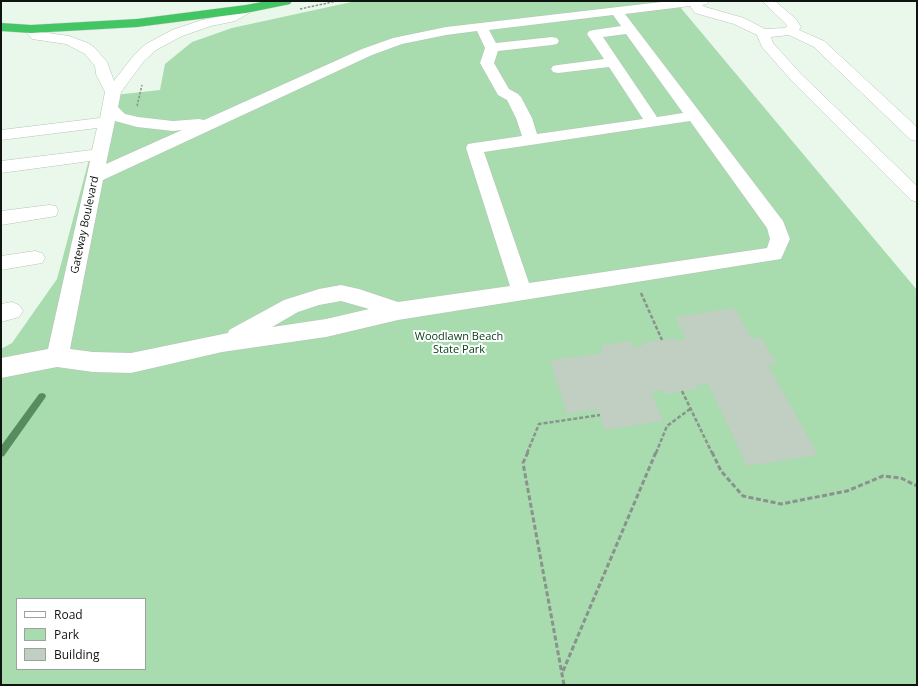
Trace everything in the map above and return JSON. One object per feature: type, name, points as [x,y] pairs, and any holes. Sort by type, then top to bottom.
[{"type":"highway","points":[[1,27],[31,29],[136,23],[246,9],[286,1]]},
{"type":"street","points":[[96,176],[383,46],[425,34],[481,26],[698,2],[700,10],[739,21],[764,33],[782,34],[790,31],[794,27],[791,22],[768,1]]},
{"type":"street","name":"Gateway Boulevard","points":[[57,358],[110,107],[139,58],[151,47],[177,33],[206,23],[230,18],[246,9]]},
{"type":"street","points":[[1,368],[57,358],[92,362],[132,363],[222,343],[326,328],[398,311],[774,254],[780,239],[776,226],[616,11]]},
{"type":"street","points":[[481,26],[492,48],[488,63],[503,92],[513,97],[524,118],[531,139]]},
{"type":"street","points":[[31,29],[37,36],[69,40],[90,51],[102,65],[110,107],[119,117],[173,126],[188,126],[216,121]]},
{"type":"street","points":[[630,29],[594,34],[653,122]]},
{"type":"street","points":[[790,31],[819,44],[917,136]]},
{"type":"street","points":[[764,33],[767,44],[796,77],[917,196]]},
{"type":"street","points":[[492,48],[552,41]]},
{"type":"street","points":[[558,69],[613,62]]},
{"type":"street","points":[[1,135],[110,107]]},
{"type":"street","points":[[522,292],[474,148],[694,116]]},
{"type":"street","points":[[1,167],[100,154]]},
{"type":"street","points":[[1,218],[49,211]]},
{"type":"street","points":[[1,263],[35,258]]},
{"type":"street","points":[[222,343],[249,331],[290,306],[341,293],[359,297],[398,311]]},
{"type":"path","points":[[634,276],[662,340]]},
{"type":"path","points":[[682,391],[720,471],[743,496],[781,504],[847,491],[883,476],[900,478],[917,486]]},
{"type":"path","points":[[562,672],[667,426],[690,409]]},
{"type":"path","points":[[564,685],[523,463],[538,424],[600,415]]},
{"type":"green space","name":"Woodlawn Beach State Park","points":[[356,1],[675,1],[917,290],[917,685],[1,685],[1,349],[12,343],[57,279],[106,96],[160,90],[165,64],[192,42],[232,28]]},
{"type":"building","points":[[735,308],[752,339],[761,337],[777,364],[768,365],[818,455],[747,466],[708,384],[697,385],[698,389],[663,394],[662,390],[651,392],[663,421],[605,430],[598,409],[567,414],[550,360],[603,353],[601,346],[631,341],[634,348],[643,346],[642,343],[675,338],[676,341],[686,339],[675,317]]},
{"type":"waterway","points":[[1,453],[42,396]]}]
